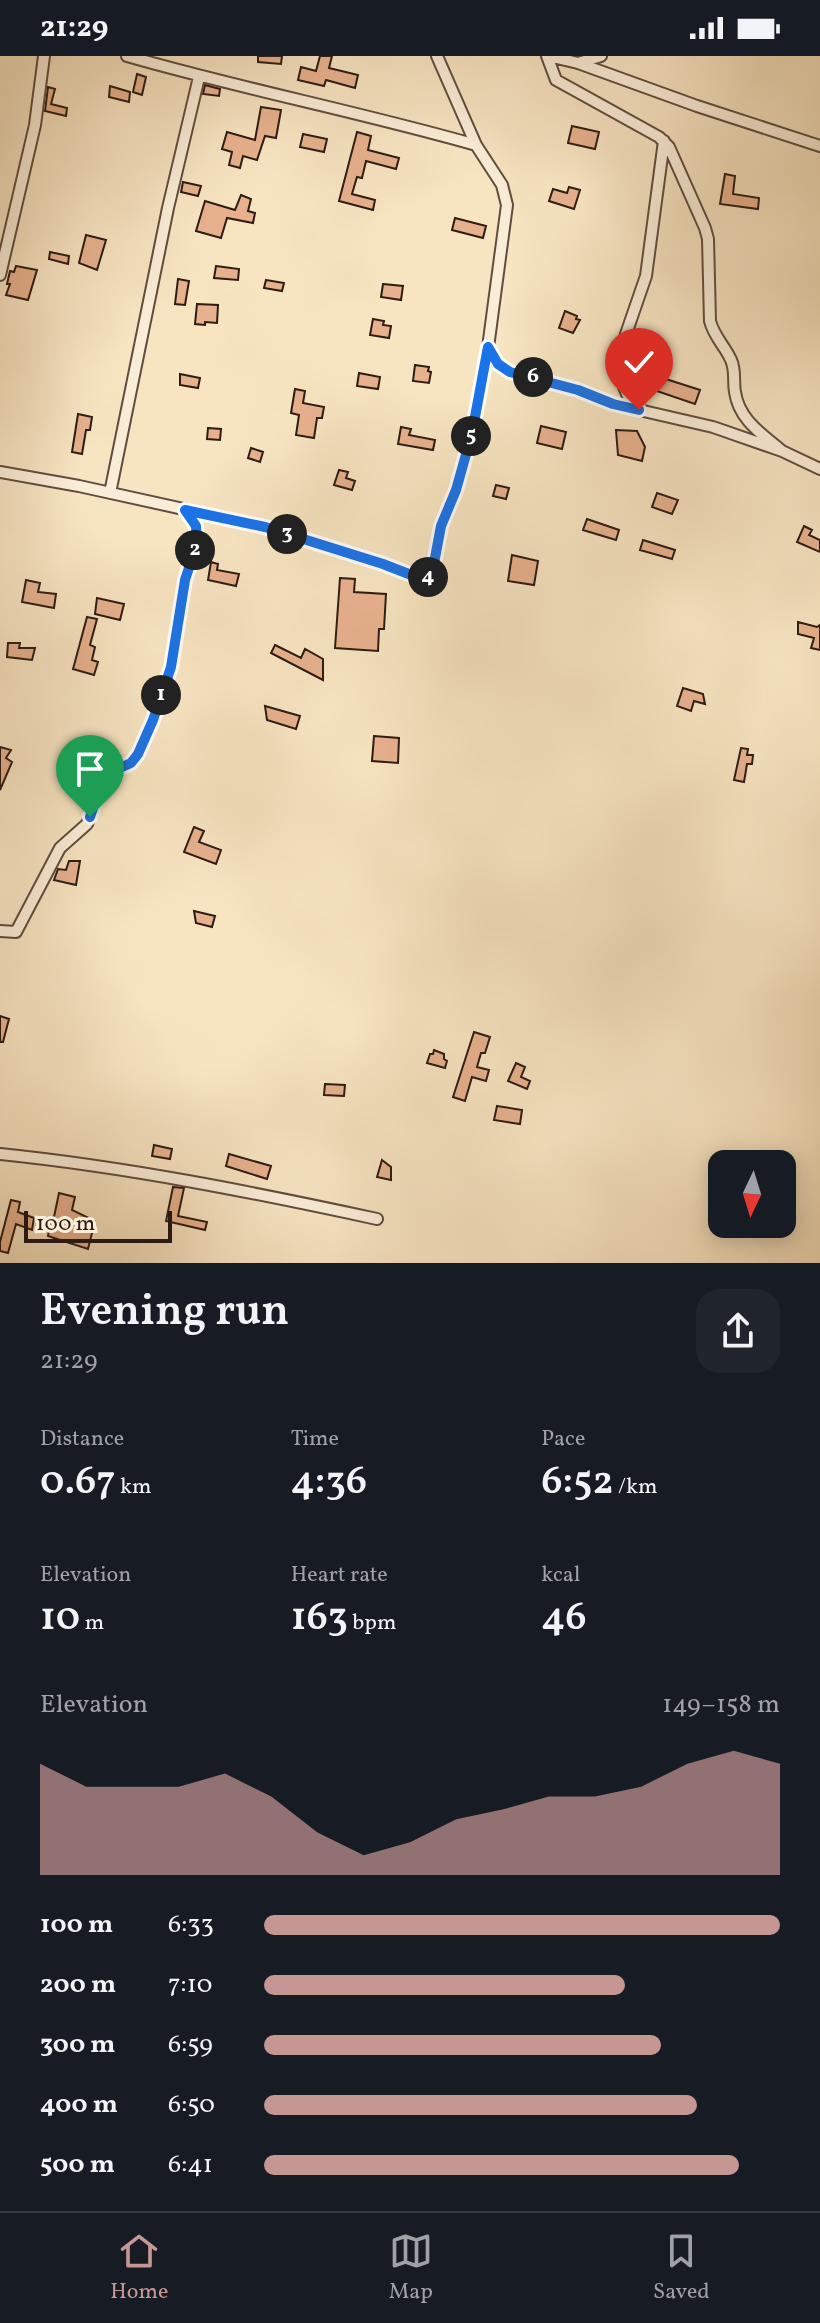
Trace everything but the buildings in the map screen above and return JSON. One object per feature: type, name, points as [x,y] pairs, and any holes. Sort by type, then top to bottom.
[{"type":"street","points":[[0,275],[30,147],[44,56]]},
{"type":"street","points":[[127,56],[199,77],[476,145]]},
{"type":"street","points":[[0,472],[265,527],[419,578],[432,574],[441,526],[456,490],[472,433],[488,347],[507,205],[502,185],[476,145],[437,56]]},
{"type":"street","points":[[782,451],[747,420],[738,407],[731,360],[713,333],[710,321],[708,239],[669,147],[664,141],[556,80],[547,56],[578,63],[820,146]]},
{"type":"street","points":[[578,63],[601,56]]},
{"type":"street","points":[[110,493],[168,208],[199,77]]},
{"type":"street","points":[[639,410],[625,393],[624,346],[646,276],[664,141]]},
{"type":"street","points":[[488,347],[498,364],[510,372],[578,390],[613,404],[713,427],[782,451],[820,469]]},
{"type":"street","points":[[0,931],[16,932],[60,848],[87,824],[104,775],[131,763],[143,743],[171,667],[185,580],[197,543],[196,526],[185,510]]},
{"type":"street","points":[[0,1154],[121,1169],[267,1195],[377,1219]]},
{"type":"route","points":[[90,817],[104,775],[131,763],[138,754],[171,667],[185,580],[197,543],[196,526],[185,510],[265,527],[419,578],[427,578],[432,574],[441,526],[456,490],[472,433],[488,347],[498,364],[510,372],[639,410]]}]
